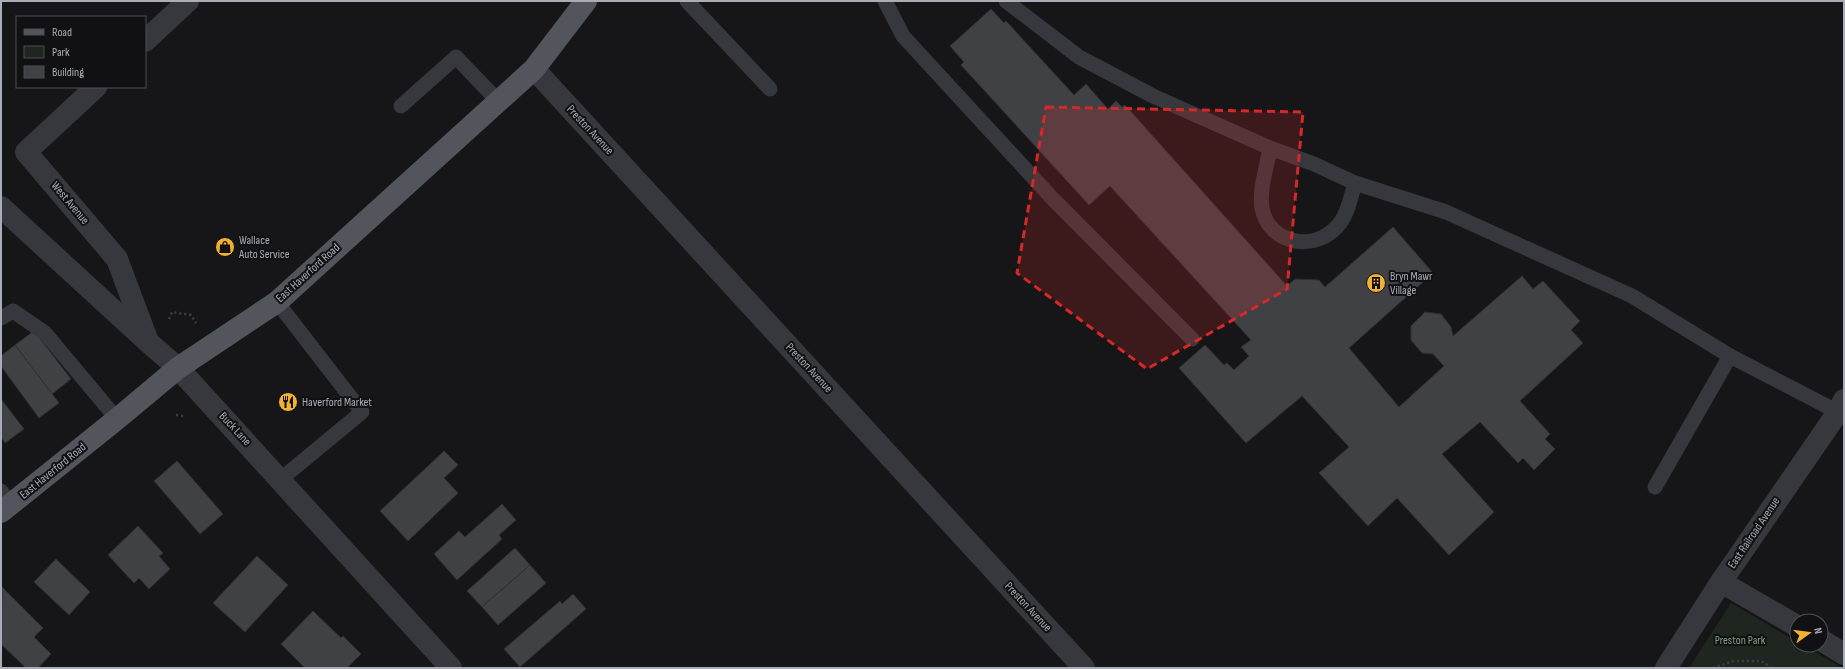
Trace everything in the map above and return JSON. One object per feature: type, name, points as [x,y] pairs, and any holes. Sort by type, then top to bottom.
[{"type":"main road","name":"East Haverford Road","points":[[4,502],[117,419],[178,368],[277,302],[534,69],[586,1]]},
{"type":"street","points":[[146,40],[188,1]]},
{"type":"street","name":"Preston Avenue","points":[[534,69],[1084,668]]},
{"type":"street","name":"West Avenue","points":[[95,88],[26,152],[117,259],[148,342]]},
{"type":"street","name":"Buck Lane","points":[[1,208],[178,368],[451,668]]},
{"type":"street","name":"East Railroad Avenue","points":[[1666,668],[1721,582],[1841,406]]},
{"type":"street","points":[[1721,582],[1789,621]]},
{"type":"street","points":[[1829,645],[1844,654]]},
{"type":"lane","points":[[687,1],[770,89]]},
{"type":"lane","points":[[885,1],[903,36],[1052,198],[1192,339]]},
{"type":"lane","points":[[1006,1],[1079,57],[1153,96],[1270,148],[1314,164],[1355,183],[1446,212],[1632,296],[1730,356],[1841,406]]},
{"type":"lane","points":[[401,106],[456,57],[498,101]]},
{"type":"lane","points":[[1270,148],[1262,192],[1262,209],[1269,224],[1281,236],[1297,242],[1313,242],[1329,235],[1341,223],[1355,183]]},
{"type":"lane","points":[[277,302],[362,412],[280,479]]},
{"type":"lane","points":[[1,318],[13,310],[45,333],[117,419]]},
{"type":"lane","points":[[1655,487],[1730,356]]},
{"type":"path","points":[[168,321],[172,312],[191,315],[196,323]]},
{"type":"path","points":[[1713,668],[1734,661],[1761,661],[1772,668]]},
{"type":"highlighted area","points":[[1046,107],[1303,112],[1287,289],[1147,369],[1017,273]]},
{"type":"green space","name":"Preston Park","points":[[1731,603],[1789,637],[1789,653],[1817,653],[1842,668],[1689,668]]},
{"type":"building","name":"Bryn Mawr Village","points":[[991,9],[1004,23],[1006,21],[1074,95],[1086,84],[1108,109],[1116,101],[1122,107],[1125,105],[1287,286],[1295,279],[1319,280],[1325,287],[1393,227],[1433,273],[1349,348],[1399,407],[1444,366],[1433,354],[1422,353],[1411,340],[1411,326],[1425,312],[1441,314],[1451,327],[1453,336],[1522,276],[1533,289],[1543,281],[1580,321],[1571,330],[1583,343],[1520,401],[1550,434],[1545,439],[1555,449],[1534,470],[1523,458],[1518,463],[1480,422],[1442,454],[1494,512],[1449,555],[1397,498],[1368,526],[1319,473],[1349,447],[1302,396],[1246,443],[1179,368],[1205,345],[1224,365],[1227,363],[1234,370],[1249,356],[1241,347],[1251,340],[1110,186],[1089,205],[961,65],[964,62],[950,46]]},
{"type":"building","points":[[34,331],[71,379],[52,394],[15,345]]},
{"type":"building","points":[[15,345],[59,403],[39,418],[1,366],[1,356]]},
{"type":"building","points":[[1,399],[24,429],[5,443],[1,437]]},
{"type":"building","points":[[444,451],[458,465],[444,478],[458,493],[408,541],[380,511]]},
{"type":"building","points":[[177,461],[223,514],[200,534],[154,481]]},
{"type":"building","points":[[502,504],[516,520],[499,535],[502,539],[457,580],[434,554],[459,531],[465,537]]},
{"type":"building","points":[[138,526],[163,553],[159,556],[170,569],[149,589],[139,578],[134,583],[108,555]]},
{"type":"building","points":[[515,548],[530,565],[482,607],[467,591]]},
{"type":"building","points":[[257,556],[288,585],[245,632],[213,603]]},
{"type":"building","points":[[56,559],[90,592],[69,615],[34,582]]},
{"type":"building","points":[[530,565],[546,583],[498,625],[482,607]]},
{"type":"building","points":[[2,587],[43,628],[34,637],[51,654],[38,668],[26,668],[1,644]]},
{"type":"building","points":[[573,594],[586,609],[520,667],[504,649],[560,601],[562,604]]},
{"type":"building","points":[[313,611],[341,638],[343,636],[361,654],[347,668],[305,668],[281,644]]},
{"type":"place","name":"Wallace Auto Service","points":[[225,247]]},
{"type":"place","name":"Bryn Mawr Village","points":[[1376,283]]},
{"type":"place","name":"Haverford Market","points":[[288,402]]}]
